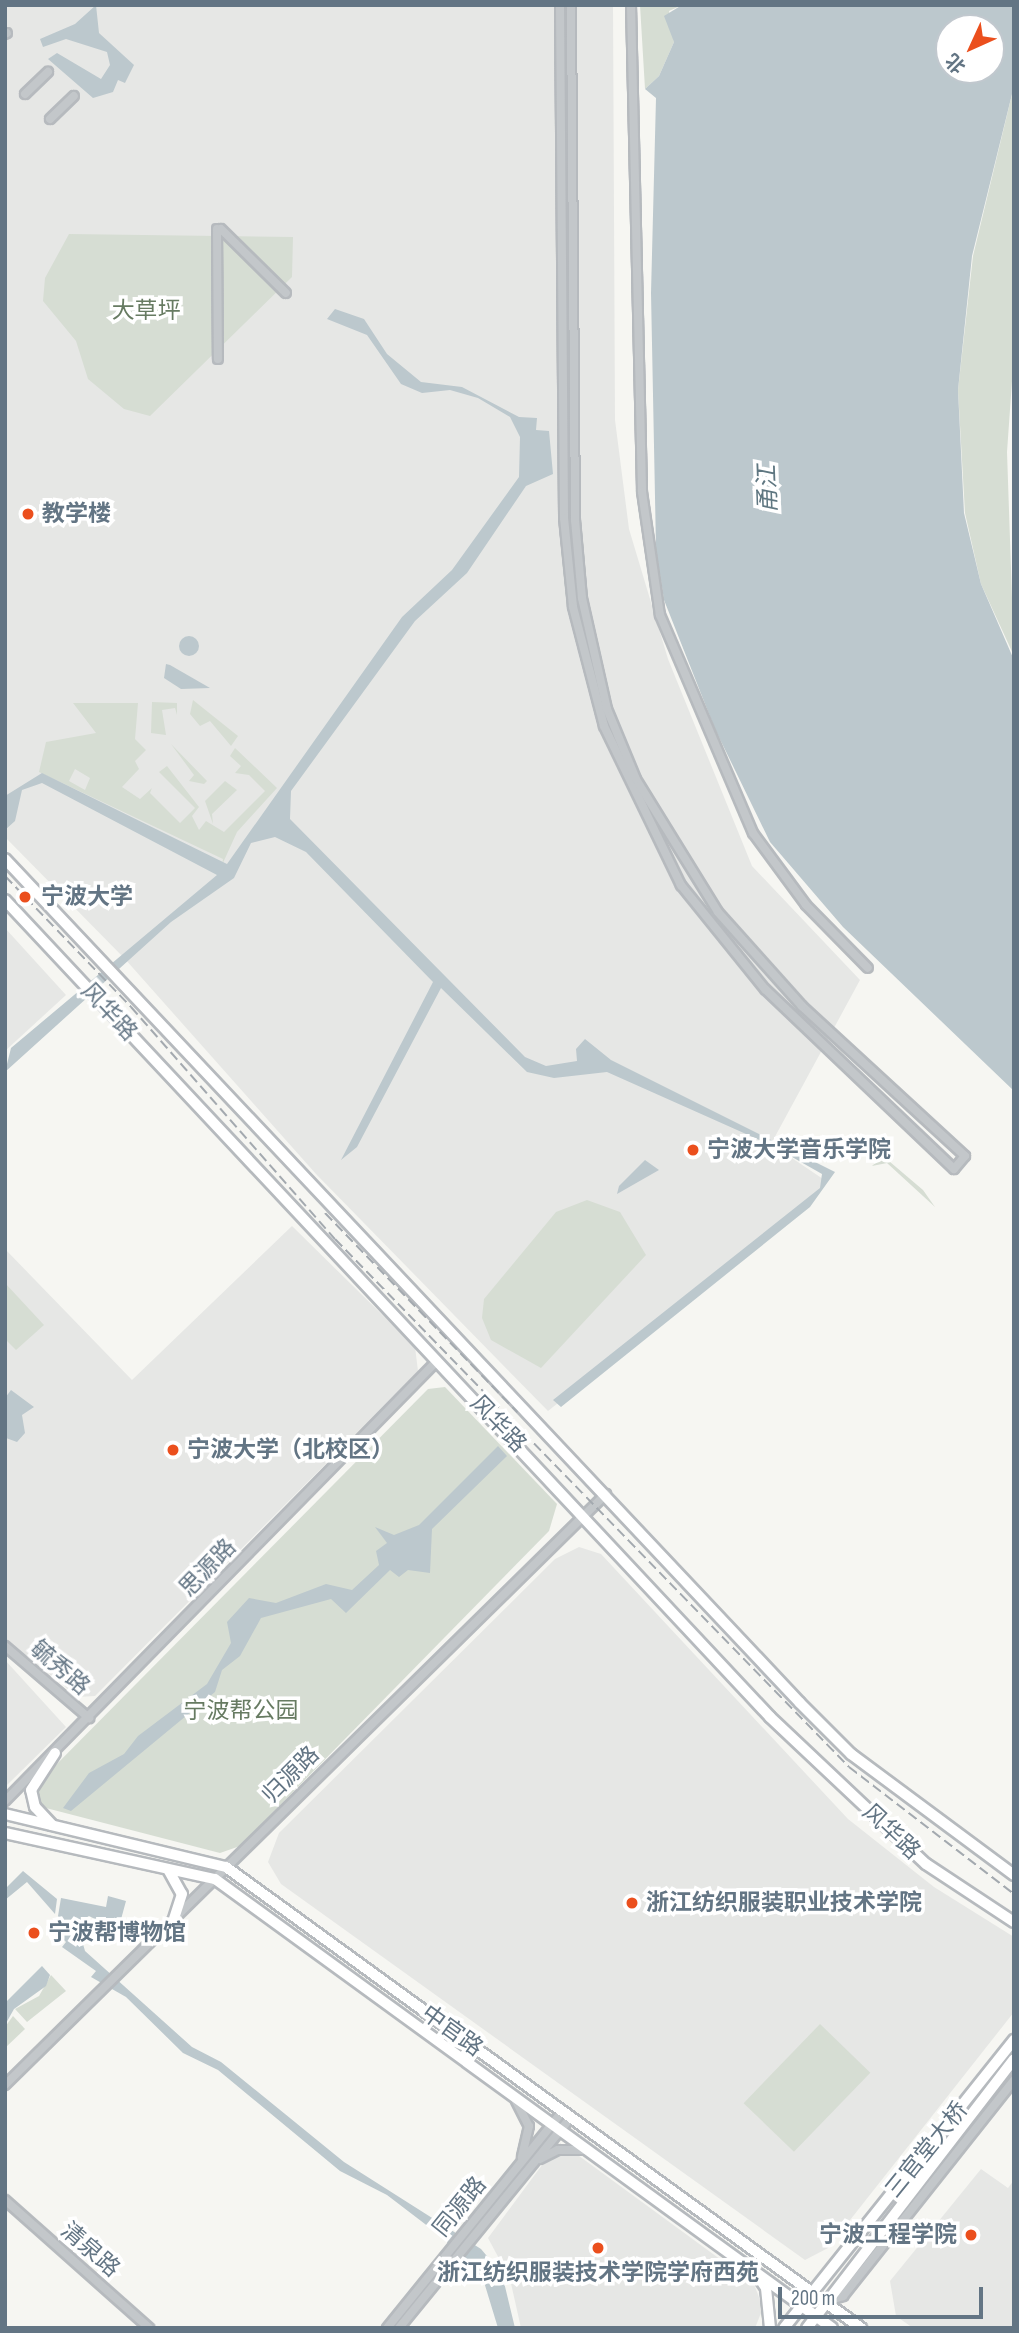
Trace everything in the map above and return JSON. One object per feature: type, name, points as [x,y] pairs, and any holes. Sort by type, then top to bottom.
[{"type":"main road","name":"风华路","points":[[5,859],[851,1754],[1014,1875]]},
{"type":"main road","name":"风华路","points":[[5,900],[762,1708],[878,1822],[926,1864],[1014,1922]]},
{"type":"main road","points":[[52,1826],[35,1807],[31,1790],[55,1753]]},
{"type":"main road","name":"中官路","points":[[5,1814],[226,1867],[861,2328]]},
{"type":"main road","name":"中官路","points":[[5,1833],[215,1880],[832,2328]]},
{"type":"main road","points":[[169,1871],[182,1894],[174,1919]]},
{"type":"main road","name":"三官堂大桥","points":[[783,2328],[1014,2040]]},
{"type":"main road","name":"三官堂大桥","points":[[807,2328],[1014,2059]]},
{"type":"main road","points":[[752,2269],[766,2288],[770,2328]]},
{"type":"street","points":[[560,5],[564,518],[573,607],[604,726],[681,885],[765,989],[954,1169],[965,1156],[802,1006],[718,912],[662,826],[607,709],[582,598],[575,520],[571,5]]},
{"type":"street","points":[[631,5],[642,492],[660,615],[753,833],[806,905],[869,968]]},
{"type":"street","points":[[25,94],[48,72]]},
{"type":"street","points":[[50,119],[74,96]]},
{"type":"street","points":[[218,359],[219,229],[286,293]]},
{"type":"street","name":"思源路","points":[[5,1801],[438,1361]]},
{"type":"street","name":"归源路","points":[[5,2085],[606,1493]]},
{"type":"street","name":"毓秀路","points":[[5,1646],[89,1718]]},
{"type":"street","points":[[825,2302],[843,2295],[1014,2080]]},
{"type":"street","points":[[507,2091],[528,2126],[519,2164]]},
{"type":"street","name":"同源路","points":[[387,2328],[519,2164],[567,2114]]},
{"type":"street","name":"同源路","points":[[399,2328],[527,2170],[556,2126]]},
{"type":"street","points":[[527,2170],[558,2150],[591,2151]]},
{"type":"street","name":"清泉路","points":[[5,2200],[149,2328]]},
{"type":"shaded area","name":"宁波大学","points":[[5,5],[613,5],[615,420],[629,529],[668,659],[752,866],[860,980],[771,1144],[826,1181],[814,1198],[548,1411],[316,1174],[125,959],[5,837]]},
{"type":"shaded area","points":[[5,928],[66,995],[5,1051]]},
{"type":"shaded area","name":"宁波大学（北校区）","points":[[292,1226],[415,1347],[418,1371],[95,1696],[78,1697],[5,1639],[5,1249],[132,1380]]},
{"type":"shaded area","name":"浙江纺织服装职业技术学院","points":[[579,1547],[601,1554],[848,1819],[934,1887],[1014,1937],[1014,2012],[828,2248],[805,2260],[281,1884],[268,1862],[279,1833],[555,1559]]},
{"type":"shaded area","points":[[5,1660],[66,1727],[5,1787]]},
{"type":"shaded area","name":"浙江纺织服装技术学院学府西苑","points":[[575,2153],[754,2284],[763,2308],[755,2328],[521,2328],[510,2279],[488,2238],[542,2165],[554,2155]]},
{"type":"shaded area","name":"宁波工程学院","points":[[981,2169],[1008,2188],[1014,2180],[1014,2328],[913,2328],[896,2316],[890,2281]]},
{"type":"green space","points":[[640,5],[682,5],[669,11],[674,42],[659,76],[645,89]]},
{"type":"green space","points":[[1014,86],[1014,353],[1007,452],[1014,656],[981,584],[965,513],[958,390],[973,256]]},
{"type":"green space","name":"大草坪","points":[[69,234],[293,237],[292,277],[150,416],[124,409],[88,379],[76,341],[43,301],[45,278]]},
{"type":"green space","points":[[193,700],[238,736],[231,746],[210,721],[200,726],[190,714]]},
{"type":"green space","points":[[152,702],[177,703],[177,715],[175,708],[162,710],[166,735],[151,733]]},
{"type":"green space","points":[[73,703],[138,703],[135,739],[146,750],[135,761],[139,769],[122,787],[140,799],[152,788],[150,793],[180,823],[195,808],[159,772],[167,766],[199,807],[192,816],[199,830],[206,821],[224,832],[265,791],[249,775],[235,773],[241,766],[230,756],[235,748],[277,788],[237,832],[222,865],[223,859],[39,772],[46,742],[96,733]],"holes":[[[75,769],[90,778],[85,790],[69,781]]]},
{"type":"green space","points":[[171,744],[207,781],[204,784],[189,781],[194,775]]},
{"type":"green space","points":[[225,781],[237,790],[212,814],[213,824],[205,801]]},
{"type":"green space","points":[[883,1156],[923,1190],[935,1207],[887,1163],[872,1166]]},
{"type":"green space","points":[[587,1200],[620,1212],[646,1255],[541,1368],[491,1340],[482,1318],[484,1299],[556,1212]]},
{"type":"green space","points":[[5,1283],[44,1325],[16,1350],[5,1339]]},
{"type":"green space","name":"宁波帮公园","points":[[445,1387],[557,1504],[549,1531],[240,1846],[220,1853],[42,1807],[35,1796],[41,1780],[428,1389]]},
{"type":"green space","points":[[51,1975],[66,1991],[27,2022],[15,2009],[39,1996]]},
{"type":"green space","points":[[13,2016],[25,2029],[5,2048],[5,2027]]},
{"type":"green space","points":[[820,2024],[870,2073],[794,2152],[744,2103]]},
{"type":"water","points":[[96,5],[99,33],[134,65],[125,83],[118,80],[113,92],[93,98],[48,59],[57,53],[101,79],[110,65],[107,52],[66,39],[43,47],[40,39],[75,24]]},
{"type":"water","name":"甬江","points":[[682,5],[1014,5],[1014,86],[972,256],[958,390],[964,513],[981,584],[1014,660],[1014,1091],[843,927],[770,842],[715,729],[664,600],[656,548],[651,293],[656,98],[645,89],[659,76],[674,42],[664,16]]},
{"type":"water","points":[[335,309],[364,319],[387,354],[421,382],[462,387],[519,417],[537,418],[536,430],[549,431],[553,474],[526,486],[467,573],[415,621],[291,791],[290,819],[525,1057],[546,1066],[577,1061],[576,1049],[585,1039],[611,1060],[835,1172],[810,1207],[561,1407],[553,1400],[820,1188],[822,1174],[771,1145],[607,1072],[554,1078],[527,1072],[441,988],[357,1147],[341,1160],[433,982],[306,852],[275,837],[251,843],[234,878],[171,922],[5,1072],[11,1048],[217,875],[42,783],[22,790],[15,821],[5,830],[5,796],[42,773],[227,864],[402,617],[452,570],[519,477],[520,437],[510,417],[478,398],[450,390],[422,393],[401,384],[367,335],[327,319]]},
{"type":"water","points":[[189,636],[196,639],[199,646],[196,653],[189,656],[182,653],[179,646],[182,639]]},
{"type":"water","points":[[166,664],[210,688],[181,689],[164,678]]},
{"type":"water","points":[[645,1160],[659,1170],[617,1194],[619,1186]]},
{"type":"water","points":[[11,1390],[34,1407],[22,1415],[25,1433],[17,1442],[6,1438],[5,1398]]},
{"type":"water","points":[[498,1446],[507,1456],[432,1529],[430,1573],[408,1570],[399,1577],[390,1570],[346,1613],[331,1599],[261,1618],[240,1656],[222,1670],[215,1692],[71,1811],[63,1808],[89,1773],[124,1754],[138,1736],[207,1684],[231,1643],[227,1622],[249,1598],[276,1603],[326,1584],[352,1590],[379,1565],[376,1551],[387,1543],[375,1527],[394,1535],[419,1525]]},
{"type":"water","points":[[23,1871],[57,1899],[55,1914],[27,1882],[5,1900],[5,1889]]},
{"type":"water","points":[[108,1896],[126,1901],[120,1923],[107,1925],[89,1916],[77,1923],[85,1951],[192,2047],[221,2062],[344,2162],[481,2249],[502,2274],[515,2328],[498,2328],[484,2282],[442,2237],[387,2195],[340,2171],[218,2070],[183,2053],[126,1997],[91,1977],[96,1971],[62,1947],[66,1942],[58,1934],[66,1925],[58,1916],[61,1898],[106,1907]]},
{"type":"water","points":[[42,1966],[50,1975],[46,1986],[14,2009],[5,2025],[5,2003]]},
{"type":"railway","points":[[5,876],[131,1007],[335,1239],[849,1767],[1014,1894]]},
{"type":"railway","points":[[325,1213],[517,1412]]},
{"type":"place","name":"教学楼","points":[[28,514]]},
{"type":"place","name":"宁波大学","points":[[25,897]]},
{"type":"place","name":"宁波大学音乐学院","points":[[693,1150]]},
{"type":"place","name":"宁波大学（北校区）","points":[[173,1450]]},
{"type":"place","name":"浙江纺织服装职业技术学院","points":[[632,1903]]},
{"type":"place","name":"宁波帮博物馆","points":[[34,1933]]},
{"type":"place","name":"宁波工程学院","points":[[971,2235]]},
{"type":"place","name":"浙江纺织服装技术学院学府西苑","points":[[598,2248]]}]
